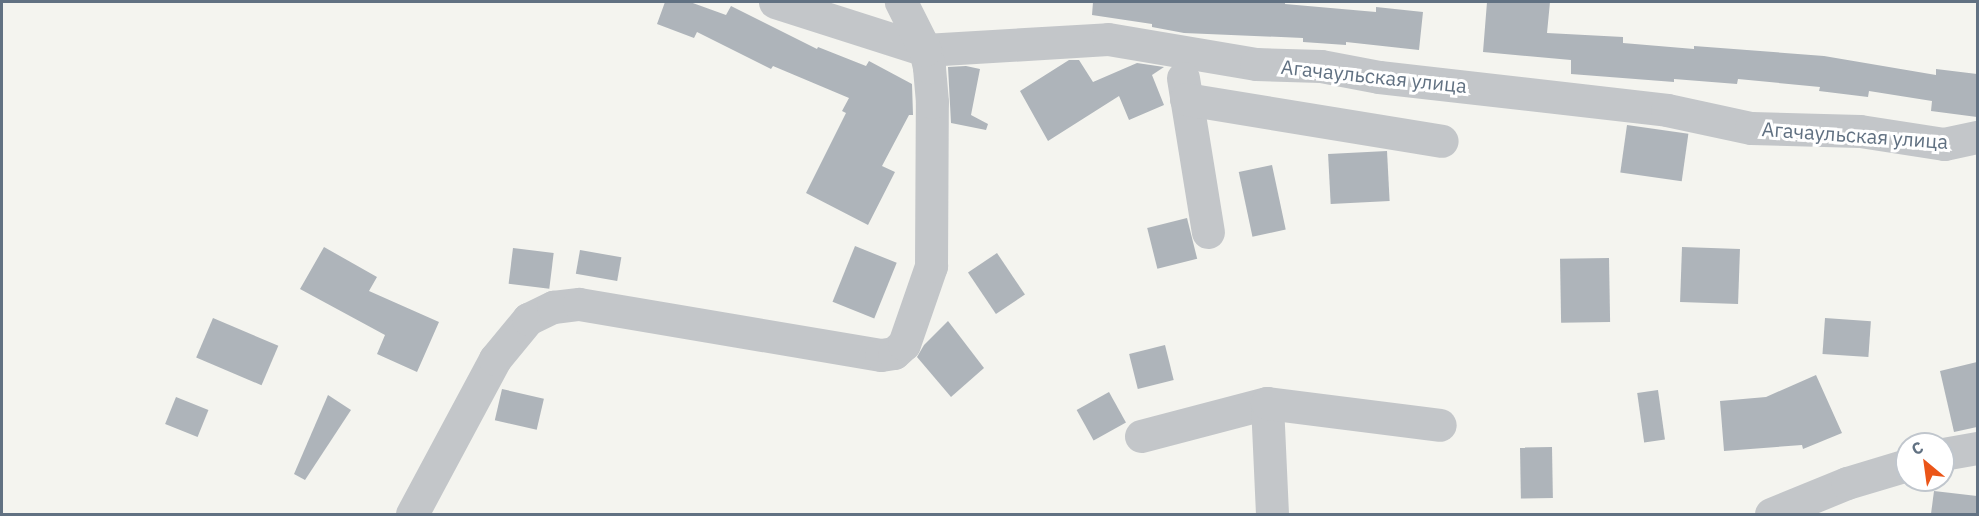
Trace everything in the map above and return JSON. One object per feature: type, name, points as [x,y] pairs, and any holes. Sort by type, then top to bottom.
[{"type":"street","name":"Агачаульская улица","points":[[775,2],[925,50],[1108,39],[1256,64],[1321,66],[1378,77],[1667,110],[1751,128],[1860,131],[1944,144],[1977,137]]},
{"type":"street","points":[[412,514],[495,359],[528,319],[553,307],[579,304],[881,355],[894,353],[904,344],[931,266],[932,102],[925,50],[901,2]]},
{"type":"street","points":[[1179,52],[1208,232]]},
{"type":"street","points":[[1186,99],[1442,141]]},
{"type":"street","points":[[1267,404],[1272,514]]},
{"type":"street","points":[[1141,436],[1267,404],[1440,425]]},
{"type":"street","points":[[1955,452],[1977,448]]},
{"type":"street","points":[[1771,514],[1847,483],[1895,469]]},
{"type":"building","points":[[665,2],[690,2],[726,15],[731,6],[817,49],[818,47],[866,66],[869,61],[912,84],[913,115],[909,115],[882,166],[895,172],[868,225],[806,193],[846,113],[842,111],[849,98],[773,66],[771,69],[697,32],[694,38],[657,24]]},
{"type":"building","points":[[1093,2],[1285,2],[1285,4],[1376,12],[1376,7],[1423,12],[1419,50],[1346,42],[1346,45],[1303,42],[1303,38],[1184,33],[1152,27],[1152,24],[1092,15]]},
{"type":"building","points":[[1487,2],[1550,2],[1547,33],[1623,37],[1623,43],[1694,49],[1694,46],[1824,56],[1936,75],[1936,69],[1977,74],[1977,117],[1931,111],[1932,101],[1869,91],[1868,97],[1819,91],[1820,87],[1738,79],[1737,84],[1571,74],[1571,60],[1483,52]]},
{"type":"building","points":[[1069,60],[1079,60],[1093,82],[1137,63],[1164,67],[1152,75],[1164,105],[1129,120],[1119,96],[1048,141],[1020,91]]},
{"type":"building","points":[[966,66],[980,69],[971,115],[988,124],[986,130],[951,123],[948,67]]},
{"type":"building","points":[[1627,125],[1688,134],[1682,181],[1620,173]]},
{"type":"building","points":[[1387,151],[1390,201],[1331,204],[1328,154]]},
{"type":"building","points":[[1272,165],[1286,230],[1252,237],[1239,172]]},
{"type":"building","points":[[1187,218],[1197,259],[1157,269],[1147,228]]},
{"type":"building","points":[[855,246],[897,263],[874,318],[833,302]]},
{"type":"building","points":[[324,247],[377,277],[369,291],[439,322],[417,372],[377,354],[385,335],[300,289]]},
{"type":"building","points":[[1682,247],[1740,249],[1738,304],[1680,302]]},
{"type":"building","points":[[513,248],[554,253],[549,289],[509,284]]},
{"type":"building","points":[[580,250],[621,257],[617,281],[576,274]]},
{"type":"building","points":[[997,253],[1025,294],[996,314],[968,273]]},
{"type":"building","points":[[1609,258],[1610,322],[1561,323],[1560,259]]},
{"type":"building","points":[[213,318],[278,346],[262,385],[196,358]]},
{"type":"building","points":[[1825,318],[1871,321],[1868,357],[1822,354]]},
{"type":"building","points":[[948,321],[984,368],[951,397],[917,357],[924,345]]},
{"type":"building","points":[[1165,345],[1174,380],[1138,389],[1129,354]]},
{"type":"building","points":[[1977,362],[1977,427],[1954,432],[1940,371]]},
{"type":"building","points":[[1816,375],[1842,433],[1803,449],[1802,445],[1724,451],[1720,401],[1766,397]]},
{"type":"building","points":[[502,389],[544,399],[537,430],[495,420]]},
{"type":"building","points":[[1658,390],[1665,440],[1644,442],[1637,393]]},
{"type":"building","points":[[1109,392],[1126,423],[1094,441],[1077,410]]},
{"type":"building","points":[[328,395],[351,410],[305,480],[294,474]]},
{"type":"building","points":[[176,397],[208,410],[198,437],[165,424]]},
{"type":"building","points":[[1552,447],[1553,498],[1521,499],[1520,448]]},
{"type":"building","points":[[1934,492],[1977,496],[1977,514],[1931,514]]}]
